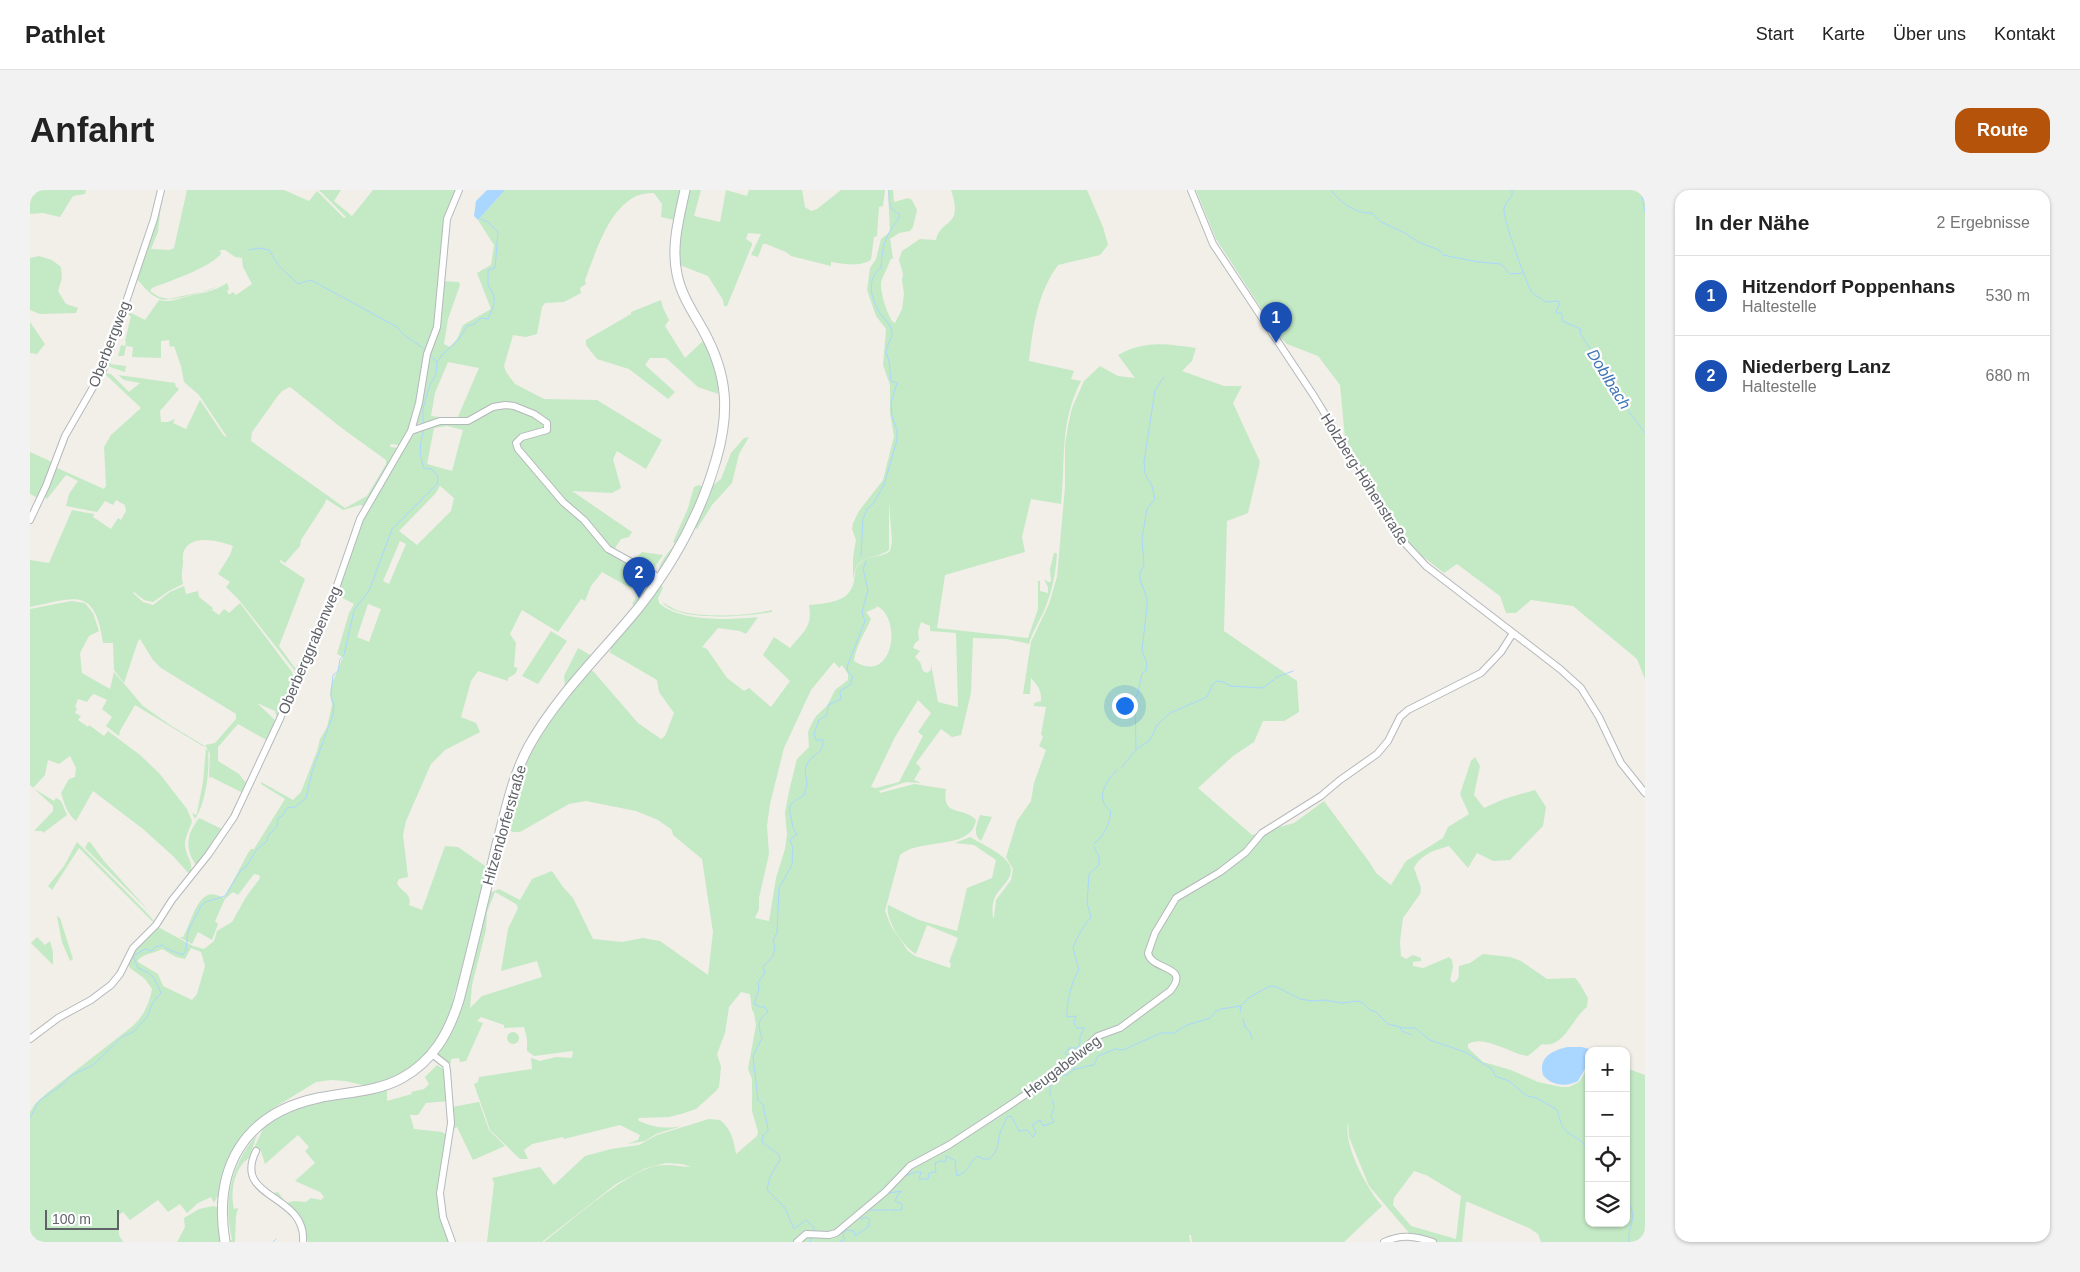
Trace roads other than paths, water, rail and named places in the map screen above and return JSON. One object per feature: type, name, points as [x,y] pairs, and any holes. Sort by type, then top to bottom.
[{"type":"main road","name":"Hitzendorferstraße","points":[[225,1242],[222,1209],[225,1182],[234,1158],[255,1128],[274,1115],[296,1104],[372,1089],[395,1082],[415,1070],[432,1054],[448,1031],[456,1009],[515,776],[528,748],[550,714],[660,578],[685,538],[705,492],[718,452],[725,413],[725,392],[719,364],[705,333],[685,299],[676,268],[675,242],[686,190]]},
{"type":"street","name":"Oberbergweg","points":[[30,520],[46,486],[65,436],[103,370],[154,219],[161,190]]},
{"type":"street","name":"Oberberggrabenweg","points":[[30,1039],[58,1018],[91,1000],[111,985],[120,974],[131,951],[153,929],[227,829],[278,722],[334,594],[360,519],[411,431],[419,403],[427,354],[437,327],[446,219],[459,190]]},
{"type":"street","name":"Holzberg-Höhenstraße","points":[[1191,190],[1213,244],[1314,396],[1401,539],[1426,566],[1513,632],[1581,688],[1596,711],[1621,763],[1645,793]]},
{"type":"street","points":[[411,431],[440,421],[468,421],[493,407],[505,405],[525,410],[543,419],[548,424],[547,430],[520,438],[516,444],[518,449],[563,502],[584,520],[604,546],[660,578]]},
{"type":"street","name":"Heugabelweg","points":[[797,1242],[803,1235],[814,1233],[829,1235],[836,1233],[885,1192],[910,1166],[949,1145],[1059,1072],[1098,1036],[1120,1028],[1170,991],[1176,984],[1176,976],[1172,971],[1151,961],[1148,952],[1155,932],[1176,898],[1220,872],[1246,852],[1262,833],[1321,796],[1377,754],[1388,741],[1400,717],[1408,710],[1481,673],[1501,652],[1513,632]]},
{"type":"street","points":[[432,1054],[446,1065],[447,1071],[451,1123],[440,1193],[443,1217],[452,1242]]},
{"type":"street","points":[[256,1151],[251,1165],[255,1181],[261,1189],[285,1204],[297,1216],[303,1228],[303,1242]]},
{"type":"street","points":[[1384,1242],[1407,1236],[1433,1242]]},
{"type":"water","points":[[487,190],[505,190],[478,220],[474,216],[476,201]]},
{"type":"water","points":[[1568,1047],[1585,1048],[1585,1069],[1578,1081],[1564,1085],[1550,1081],[1543,1075],[1542,1069],[1545,1059],[1557,1050]]},
{"type":"waterway","points":[[861,556],[863,519],[867,509],[873,504],[884,485],[897,440],[897,430],[892,417],[891,403],[897,383],[891,381],[889,361],[886,354],[892,333],[890,326],[879,313],[871,287],[874,277],[881,268],[885,242],[900,214],[891,208],[889,190]]},
{"type":"waterway","points":[[1331,190],[1348,206],[1360,212],[1372,213],[1381,222],[1405,233],[1418,242],[1439,250],[1443,255],[1501,264],[1510,274],[1523,273]]},
{"type":"waterway","name":"Doblbach","points":[[1512,190],[1512,196],[1504,207],[1504,214],[1531,291],[1546,302],[1559,301],[1557,314],[1560,312],[1562,314],[1562,321],[1581,329],[1580,333],[1613,385],[1611,388],[1623,399],[1624,405],[1645,433]]},
{"type":"waterway","points":[[1641,190],[1645,212]]},
{"type":"waterway","points":[[423,425],[423,409],[429,387],[436,374],[437,362],[459,339],[467,326],[474,324],[481,318],[488,319],[494,304],[494,296],[488,285],[488,270],[495,268],[498,232],[488,222],[481,219]]},
{"type":"waterway","points":[[249,250],[258,248],[269,250],[278,265],[298,284],[311,280],[397,327],[403,334],[426,351]]},
{"type":"waterway","points":[[429,354],[437,362]]},
{"type":"waterway","points":[[1121,768],[1136,750],[1135,699],[1142,673],[1146,671],[1147,664],[1142,650],[1147,598],[1140,580],[1140,572],[1144,566],[1142,539],[1147,509],[1155,499],[1152,486],[1145,474],[1144,462],[1155,390],[1164,377]]},
{"type":"waterway","points":[[30,1118],[39,1101],[62,1085],[72,1075],[93,1065],[122,1037],[133,1032],[147,1017],[153,1002],[161,993],[153,977],[138,968],[133,956],[145,949],[152,951],[155,947],[163,945],[167,949],[183,955],[186,950],[188,931],[201,906],[205,902],[225,896],[257,849],[267,841],[268,836],[277,826],[278,818],[283,815],[287,808],[295,807],[306,798],[312,772],[333,715],[334,706],[331,695],[333,675],[338,671],[340,659],[344,655],[354,610],[369,591],[392,529],[437,484],[438,477],[432,469],[424,468],[420,453],[424,429]]},
{"type":"waterway","points":[[814,1231],[814,1227],[806,1220],[794,1229],[785,1208],[767,1190],[770,1177],[780,1160],[779,1155],[762,1142],[763,1135],[768,1131],[768,1127],[764,1106],[758,1100],[753,1056],[762,1038],[759,1026],[760,1020],[768,1012],[765,1007],[754,1004],[759,989],[758,983],[765,972],[763,967],[773,956],[775,947],[773,940],[777,933],[779,888],[792,865],[793,848],[790,840],[797,834],[794,830],[790,806],[804,795],[807,784],[806,767],[809,761],[822,748],[823,740],[816,740],[814,734],[819,720],[827,715],[828,705],[841,699],[840,691],[850,685],[853,677],[848,672],[847,667],[865,621],[862,612],[868,590],[863,569],[866,561]]},
{"type":"waterway","points":[[1137,749],[1150,740],[1157,725],[1170,713],[1207,697],[1213,684],[1217,681],[1224,682],[1230,686],[1263,688],[1277,677],[1293,671]]},
{"type":"waterway","points":[[1094,844],[1104,833],[1109,821],[1111,811],[1103,801],[1103,796],[1109,779],[1117,770]]},
{"type":"waterway","points":[[1072,1056],[1065,1054],[1069,1048],[1078,1048],[1080,1036],[1085,1028],[1077,1028],[1074,1023],[1076,1016],[1067,1017],[1070,992],[1079,970],[1073,948],[1080,932],[1091,917],[1087,903],[1089,874],[1099,865],[1099,857],[1094,847]]},
{"type":"waterway","points":[[1074,1069],[1094,1065],[1098,1056],[1115,1049],[1123,1050],[1161,1033],[1174,1033],[1187,1025],[1210,1018],[1221,1009],[1241,1006],[1250,997],[1268,987],[1275,986],[1300,999],[1342,1003],[1357,1001],[1363,1003],[1388,1024],[1404,1028],[1415,1028],[1430,1040],[1465,1052],[1492,1069],[1495,1076],[1509,1081],[1527,1096],[1537,1098],[1557,1110],[1562,1126],[1585,1146]]},
{"type":"waterway","points":[[1240,1012],[1241,1006]]},
{"type":"waterway","points":[[1243,1018],[1245,1027],[1250,1032],[1252,1039]]},
{"type":"waterway","points":[[1400,1028],[1402,1031],[1412,1035]]},
{"type":"waterway","points":[[1050,1096],[1050,1085],[1060,1075],[1067,1075],[1074,1069],[1074,1062]]},
{"type":"waterway","points":[[903,1177],[915,1172],[921,1172],[919,1179],[928,1179],[929,1173],[936,1172],[935,1163],[940,1161],[946,1162],[946,1156],[956,1161],[957,1176],[967,1169],[978,1156],[983,1159],[989,1159],[995,1153],[1000,1133],[1007,1117],[1011,1116],[1019,1131],[1027,1130],[1033,1137],[1036,1132],[1032,1125],[1040,1120],[1043,1126],[1054,1122],[1051,1117],[1054,1107],[1052,1100]]},
{"type":"waterway","points":[[890,1210],[902,1210],[902,1204],[895,1201],[902,1191],[889,1193],[892,1189]]},
{"type":"waterway","points":[[1629,1242],[1633,1216],[1630,1206]]},
{"type":"waterway","points":[[869,1210],[888,1210]]},
{"type":"waterway","points":[[839,1242],[844,1240],[843,1233],[847,1230],[854,1231],[855,1236],[868,1227],[870,1220],[866,1217],[861,1219],[861,1217]]},
{"type":"waterway","points":[[810,1242],[812,1237]]},
{"type":"waterway","points":[[273,1242],[276,1239]]},
{"type":"place","name":"Hitzendorf Poppenhans","points":[[1276,343]]},
{"type":"place","name":"Niederberg Lanz","points":[[639,598]]}]
